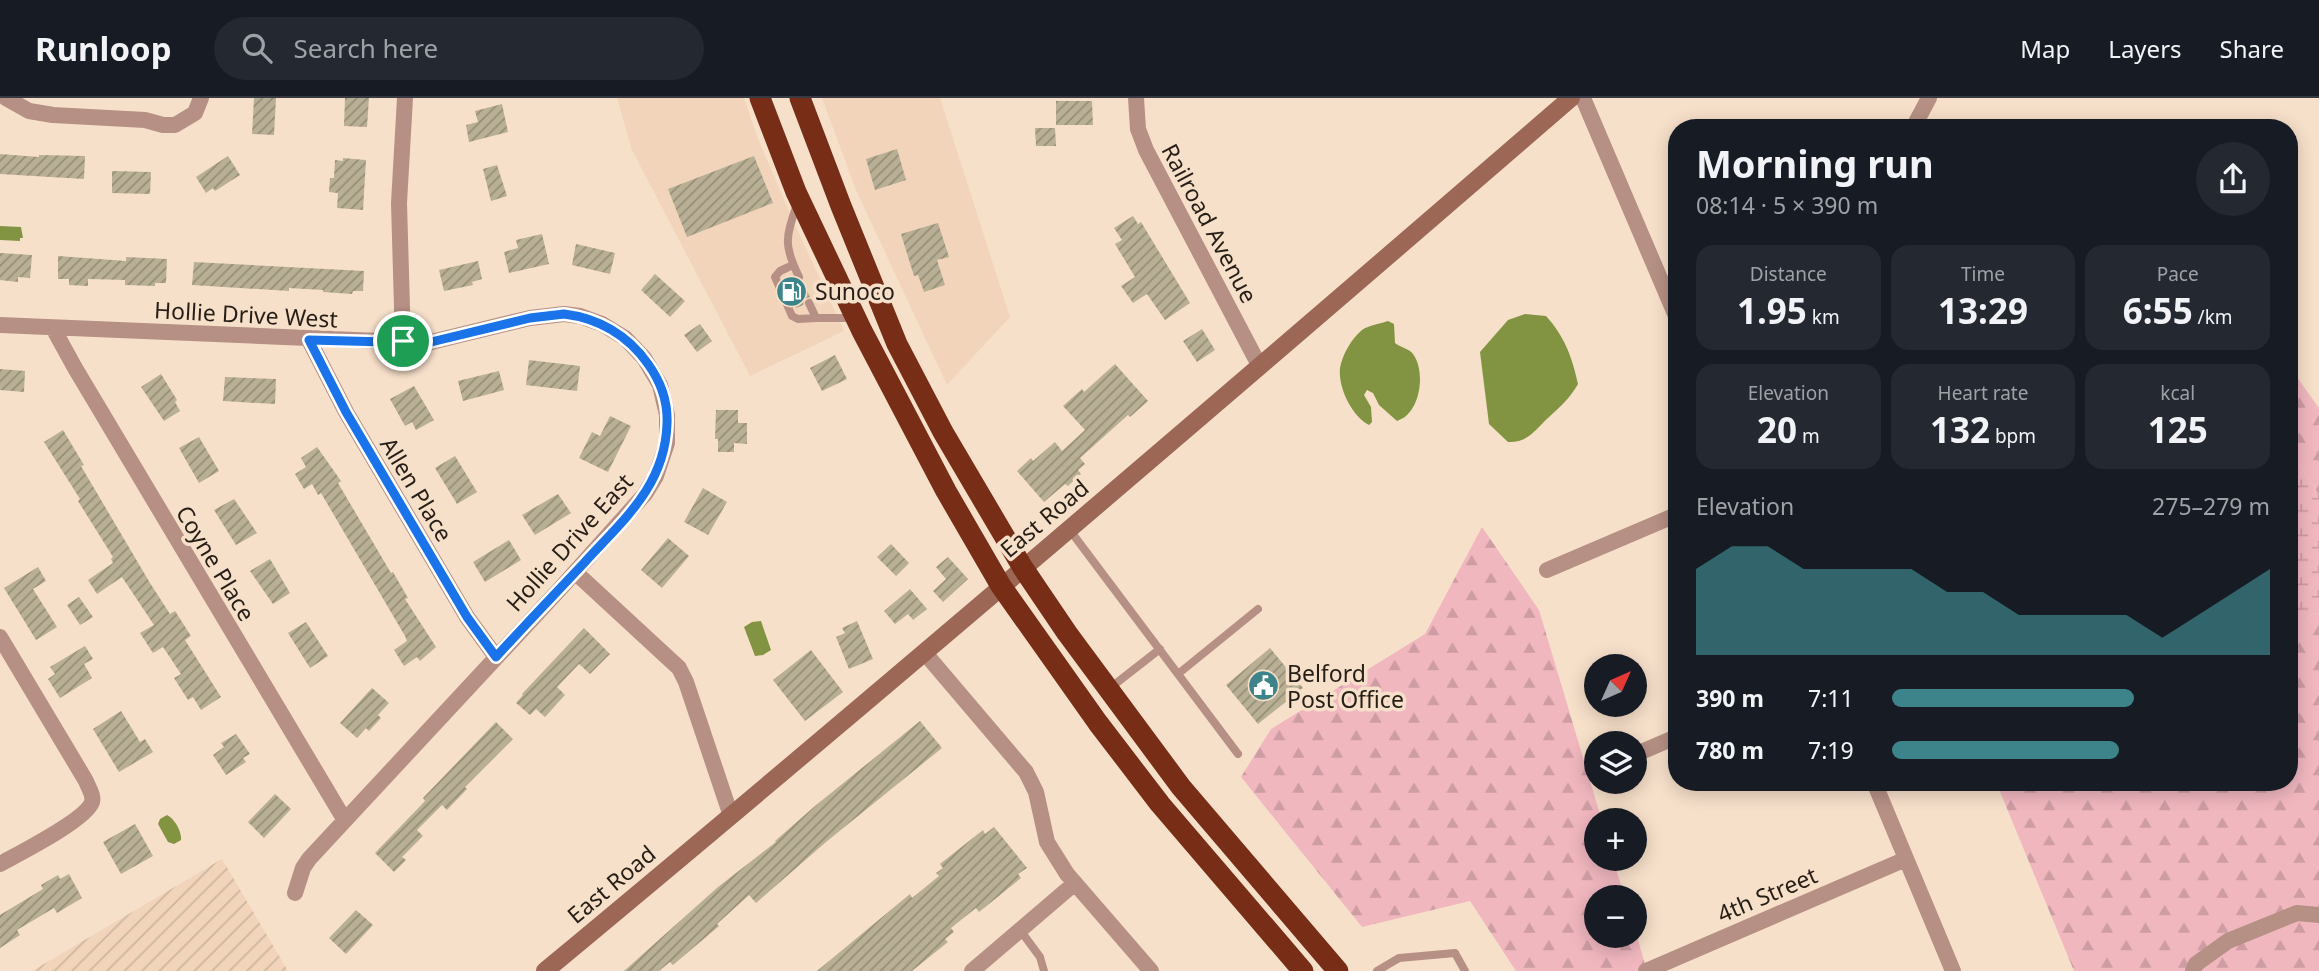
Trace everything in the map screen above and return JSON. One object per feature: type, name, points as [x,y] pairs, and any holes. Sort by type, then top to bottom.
[{"type":"highway","points":[[760,98],[799,198],[856,318],[902,410],[1001,586],[1098,723],[1160,804],[1303,971]]},
{"type":"highway","points":[[800,98],[898,344],[943,432],[1023,568],[1108,690],[1195,805],[1338,971]]},
{"type":"street","points":[[6,98],[29,111],[53,115],[145,120],[174,125],[195,113],[201,98]]},
{"type":"street","points":[[403,341],[399,203],[405,98]]},
{"type":"street","name":"Railroad Avenue","points":[[1136,98],[1138,130],[1146,150],[1259,365]]},
{"type":"street","name":"East Road","points":[[545,971],[1023,568],[1571,98]]},
{"type":"street","points":[[1583,98],[1668,297]]},
{"type":"street","points":[[1918,119],[1929,98]]},
{"type":"street","name":"Hollie Drive West","points":[[0,325],[427,343],[553,315],[580,316],[610,329]]},
{"type":"street","name":"Coyne Place","points":[[53,328],[344,819]]},
{"type":"street","name":"Hollie Drive East","points":[[295,893],[303,868],[309,859],[575,572],[645,494],[656,476],[667,443],[667,415],[660,385],[651,368],[632,344],[610,329]]},
{"type":"street","name":"Allen Place","points":[[309,340],[352,424],[467,617],[496,657]]},
{"type":"street","points":[[1547,570],[1668,518]]},
{"type":"street","points":[[575,572],[679,668],[731,816]]},
{"type":"street","points":[[0,637],[86,781],[92,797],[92,802],[85,812],[70,824],[0,864]]},
{"type":"street","points":[[924,652],[1026,772],[1036,792],[1047,842],[1075,883],[1151,971]]},
{"type":"street","points":[[1647,749],[1668,740]]},
{"type":"street","points":[[1878,791],[1953,971]]},
{"type":"street","name":"4th Street","points":[[1646,971],[1906,859]]},
{"type":"street","points":[[972,971],[1075,883]]},
{"type":"street","points":[[2193,971],[2196,964],[2228,941],[2297,913],[2319,915]]},
{"type":"lane","points":[[799,198],[787,234],[787,250],[799,278]]},
{"type":"lane","points":[[793,265],[780,271],[775,277],[792,316],[798,319],[856,318]]},
{"type":"lane","points":[[809,303],[816,318]]},
{"type":"lane","points":[[1069,528],[1238,754]]},
{"type":"lane","points":[[1178,674],[1258,609]]},
{"type":"lane","points":[[1108,690],[1160,649]]},
{"type":"lane","points":[[1020,930],[1040,957],[1044,971]]},
{"type":"lane","points":[[1383,970],[1399,958],[1455,953],[1465,971]]},
{"type":"shaded area","points":[[617,98],[744,98],[758,139],[791,216],[844,331],[750,376],[632,150]]},
{"type":"shaded area","points":[[822,98],[940,98],[1010,317],[947,385],[856,190]]},
{"type":"shaded area","points":[[0,226],[21,227],[23,238],[20,238],[20,241],[0,240]]},
{"type":"shaded area","points":[[1525,314],[1546,316],[1553,324],[1567,348],[1578,384],[1565,402],[1531,434],[1521,440],[1508,442],[1489,424],[1480,352],[1508,320]]},
{"type":"shaded area","points":[[1388,321],[1394,324],[1395,343],[1412,352],[1417,361],[1419,391],[1411,410],[1397,421],[1379,405],[1373,393],[1367,390],[1364,395],[1371,407],[1372,422],[1369,425],[1347,401],[1341,384],[1340,368],[1345,352],[1358,333]]},
{"type":"shaded area","points":[[761,621],[771,650],[755,656],[744,627]]},
{"type":"shaded area","points":[[167,815],[180,833],[181,840],[174,844],[168,842],[158,824],[160,819]]},
{"type":"shaded area","points":[[222,859],[288,971],[32,971]]},
{"type":"green space","points":[[2298,379],[2319,408],[2319,495],[2298,461]]},
{"type":"green space","points":[[2298,461],[2319,495],[2319,613],[2298,619]]},
{"type":"green space","points":[[1482,527],[1539,610],[1584,761],[1584,794],[1594,794],[1598,808],[1584,808],[1584,871],[1617,871],[1621,885],[1584,885],[1584,948],[1640,948],[1647,971],[1516,971],[1470,901],[1362,927],[1241,777],[1271,729],[1425,634]]},
{"type":"green space","points":[[2319,613],[2319,971],[2074,971],[2000,791],[2298,791],[2298,619]]},
{"type":"building","points":[[254,98],[276,98],[274,135],[252,134]]},
{"type":"building","points":[[345,98],[369,98],[367,127],[344,126]]},
{"type":"building","points":[[1056,101],[1092,101],[1093,125],[1056,125]]},
{"type":"building","points":[[502,104],[508,132],[469,142],[466,125],[478,122],[475,111]]},
{"type":"building","points":[[1035,128],[1055,128],[1056,146],[1036,146]]},
{"type":"building","points":[[897,149],[906,180],[875,190],[866,159]]},
{"type":"building","points":[[0,154],[85,156],[84,179],[0,174]]},
{"type":"building","points":[[228,156],[240,175],[215,191],[213,188],[206,193],[196,177]]},
{"type":"building","points":[[754,156],[773,203],[687,237],[668,189]]},
{"type":"building","points":[[343,158],[366,160],[363,210],[337,208],[338,193],[329,192],[330,178],[334,178],[335,160],[343,161]]},
{"type":"building","points":[[497,165],[507,196],[491,201],[483,169]]},
{"type":"building","points":[[112,171],[151,172],[150,194],[112,193]]},
{"type":"building","points":[[1133,216],[1138,224],[1141,222],[1190,303],[1165,320],[1147,294],[1133,303],[1121,286],[1135,277],[1115,244],[1122,240],[1114,228]]},
{"type":"building","points":[[938,223],[949,257],[937,260],[945,285],[924,292],[918,275],[914,276],[901,234]]},
{"type":"building","points":[[542,234],[549,264],[509,273],[504,252],[518,248],[516,240]]},
{"type":"building","points":[[576,244],[615,253],[610,274],[572,265]]},
{"type":"building","points":[[0,253],[32,255],[30,278],[18,277],[18,282],[0,280]]},
{"type":"building","points":[[58,256],[126,261],[126,257],[167,259],[166,283],[155,283],[155,286],[125,285],[125,280],[88,279],[88,286],[69,285],[69,279],[58,279]]},
{"type":"building","points":[[478,261],[482,279],[472,282],[473,285],[444,291],[439,270]]},
{"type":"building","points":[[194,262],[364,271],[363,291],[353,291],[352,294],[289,288],[289,291],[192,285]]},
{"type":"building","points":[[655,274],[685,301],[670,317],[641,290]]},
{"type":"building","points":[[793,280],[803,282],[810,297],[804,299],[803,305],[796,308],[785,283]]},
{"type":"building","points":[[700,324],[712,341],[697,352],[684,335]]},
{"type":"building","points":[[1202,329],[1215,350],[1197,362],[1183,341]]},
{"type":"building","points":[[835,355],[847,379],[822,391],[810,368]]},
{"type":"building","points":[[529,360],[580,366],[577,391],[526,385]]},
{"type":"building","points":[[1115,364],[1148,401],[1130,417],[1128,415],[1080,458],[1085,464],[1078,470],[1081,474],[1044,502],[1017,471],[1055,442],[1062,451],[1085,430],[1063,406],[1082,389],[1084,392]]},
{"type":"building","points":[[0,369],[25,371],[24,392],[0,390]]},
{"type":"building","points":[[499,371],[504,390],[463,401],[458,381]]},
{"type":"building","points":[[161,374],[177,400],[175,402],[180,411],[164,421],[141,387]]},
{"type":"building","points":[[225,377],[276,379],[275,404],[223,401]]},
{"type":"building","points":[[414,386],[434,420],[416,430],[412,422],[405,426],[390,399]]},
{"type":"building","points":[[716,410],[738,410],[738,423],[747,423],[747,444],[734,443],[734,452],[718,452],[718,439],[715,439]]},
{"type":"building","points":[[610,416],[631,426],[608,472],[579,458],[592,432],[600,436]]},
{"type":"building","points":[[63,430],[84,465],[81,466],[150,583],[170,614],[175,611],[191,636],[185,640],[221,697],[201,710],[193,697],[188,700],[174,678],[181,674],[163,647],[153,653],[140,633],[154,625],[122,577],[97,594],[88,580],[113,563],[113,557],[44,442]]},
{"type":"building","points":[[199,437],[219,471],[199,483],[179,448]]},
{"type":"building","points":[[317,447],[341,481],[338,483],[436,647],[420,661],[417,657],[404,666],[394,650],[407,641],[405,636],[321,493],[318,495],[312,484],[304,489],[295,474],[306,467],[301,458]]},
{"type":"building","points":[[455,456],[477,492],[457,504],[435,468]]},
{"type":"building","points":[[703,488],[727,502],[708,535],[684,522]]},
{"type":"building","points":[[558,494],[571,513],[535,535],[522,515]]},
{"type":"building","points":[[234,499],[257,533],[236,545],[214,510]]},
{"type":"building","points":[[668,538],[689,556],[662,588],[641,570]]},
{"type":"building","points":[[509,540],[521,560],[485,582],[473,562]]},
{"type":"building","points":[[891,544],[909,563],[896,576],[877,557]]},
{"type":"building","points":[[948,557],[968,579],[943,602],[933,591],[946,579],[936,567]]},
{"type":"building","points":[[270,559],[290,593],[273,604],[250,571]]},
{"type":"building","points":[[38,567],[46,581],[33,589],[57,627],[36,640],[4,588]]},
{"type":"building","points":[[910,589],[927,609],[913,620],[908,614],[895,624],[884,611]]},
{"type":"building","points":[[79,597],[93,617],[80,625],[67,605]]},
{"type":"building","points":[[857,621],[873,659],[849,669],[836,637],[845,633],[842,628]]},
{"type":"building","points":[[306,622],[328,656],[310,668],[288,633]]},
{"type":"building","points":[[584,628],[610,654],[590,674],[579,664],[557,687],[565,695],[545,717],[536,709],[530,715],[516,703]]},
{"type":"building","points":[[85,646],[93,659],[84,664],[92,678],[60,698],[48,679],[55,674],[50,667]]},
{"type":"building","name":"Belford Post Office","points":[[1270,648],[1303,688],[1258,724],[1226,685]]},
{"type":"building","points":[[811,650],[843,692],[805,721],[773,680]]},
{"type":"building","points":[[372,688],[389,703],[378,715],[381,718],[369,731],[366,728],[357,738],[340,723]]},
{"type":"building","points":[[121,711],[140,742],[145,739],[153,752],[119,772],[93,729]]},
{"type":"building","points":[[920,721],[942,748],[756,903],[749,895],[717,924],[719,926],[673,965],[670,962],[659,971],[624,971],[718,887]]},
{"type":"building","points":[[496,722],[513,739],[465,787],[467,789],[447,810],[442,805],[417,830],[423,836],[402,857],[406,860],[394,872],[375,853]]},
{"type":"building","points":[[236,734],[250,754],[243,758],[246,762],[226,775],[213,755],[224,747],[221,743]]},
{"type":"building","points":[[275,794],[291,809],[264,838],[248,822]]},
{"type":"building","points":[[135,824],[153,856],[121,874],[103,842]]},
{"type":"building","points":[[994,827],[1027,868],[1018,874],[1021,878],[979,912],[976,908],[951,928],[954,932],[945,939],[948,942],[912,971],[817,971],[910,894],[912,898],[939,876],[936,873],[943,868],[940,864],[983,830],[985,834]]},
{"type":"building","points":[[69,874],[82,898],[57,913],[54,908],[17,930],[20,935],[0,948],[0,915],[43,889],[41,885],[58,875],[60,879]]},
{"type":"building","points":[[356,910],[373,925],[346,954],[329,938]]},
{"type":"place","name":"Sunoco","points":[[792,291]]},
{"type":"place","name":"Belford Post Office","points":[[1264,686]]},
{"type":"route","points":[[564,314],[580,316],[602,324],[632,344],[651,368],[665,400],[667,443],[656,476],[645,494],[496,657],[467,617],[346,412],[309,340],[403,341],[427,343],[530,318],[564,314]]}]
